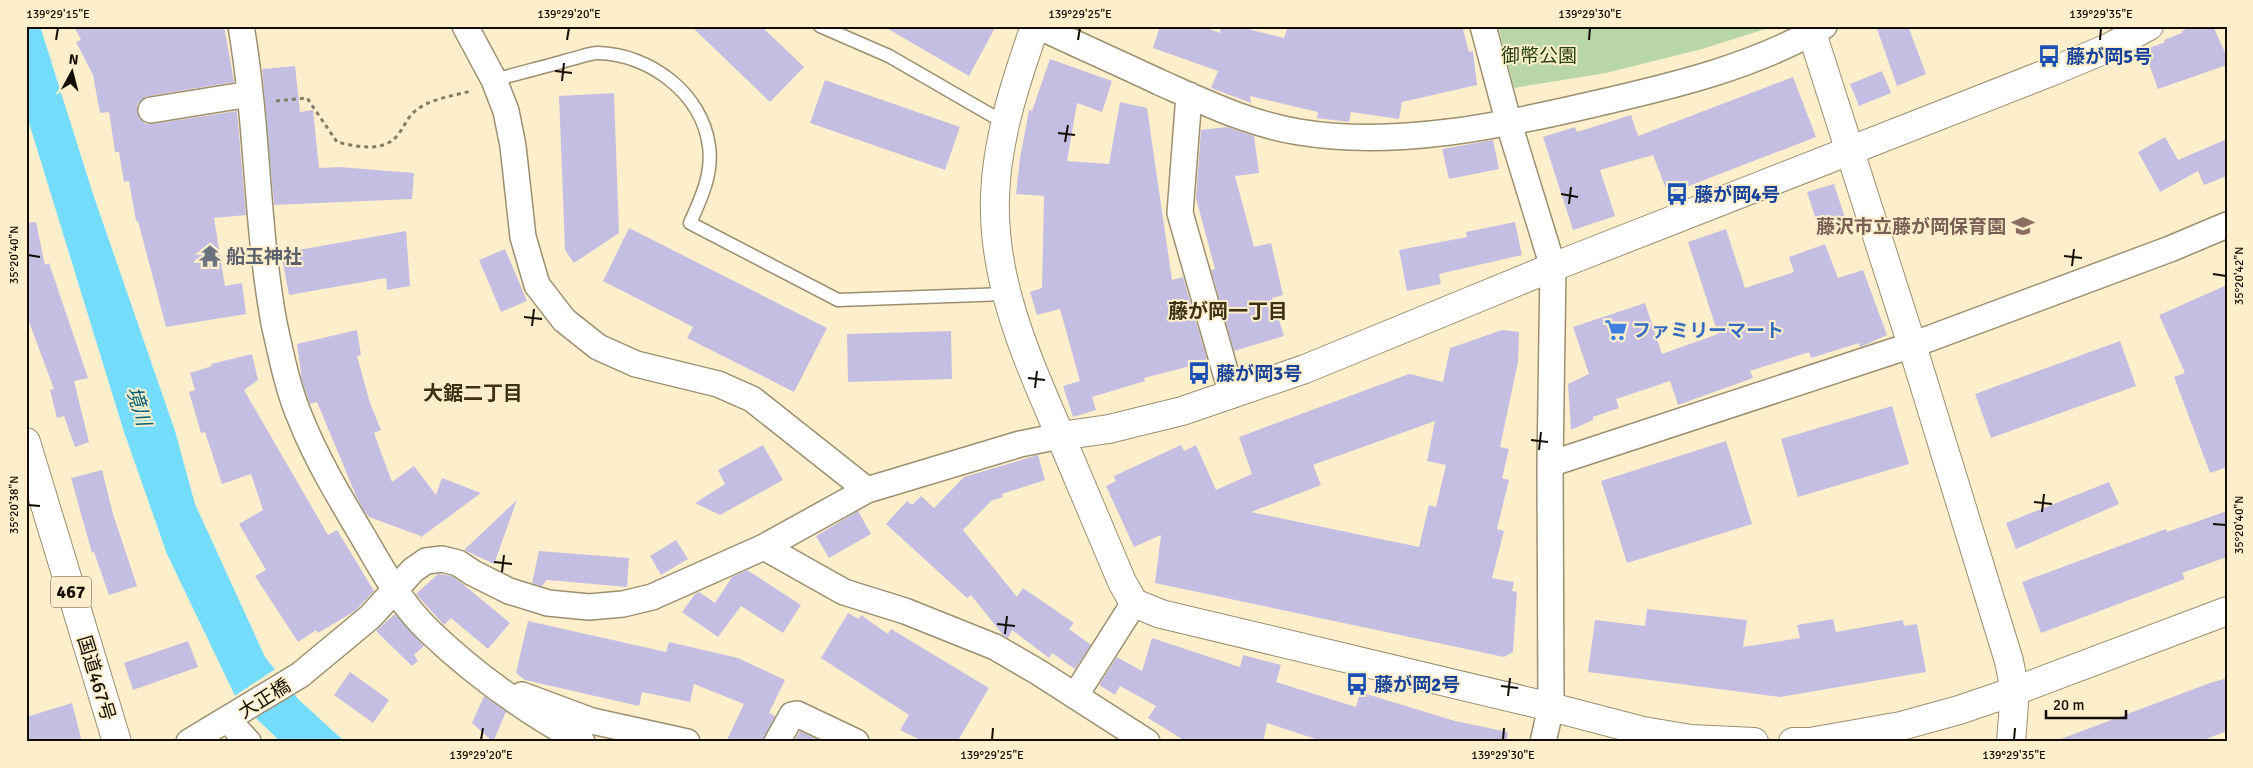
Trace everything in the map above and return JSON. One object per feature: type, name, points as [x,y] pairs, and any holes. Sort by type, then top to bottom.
[{"type":"main road","points":[[1036,26],[1013,89],[1005,122],[995,195],[997,246],[1014,325],[1122,582],[1134,603],[1161,614],[1551,707],[1643,732],[1692,739],[1754,742]]},
{"type":"main road","points":[[1060,436],[1109,429],[1173,414],[1305,369],[1553,267],[2053,71],[2108,48],[2149,26]]},
{"type":"main road","points":[[1818,30],[1849,151],[1912,345],[2009,660],[2015,691],[2011,742]]},
{"type":"main road","name":"国道467号","points":[[26,442],[117,742]]},
{"type":"main road","points":[[1793,742],[1810,742],[1901,726],[2015,691],[2227,611]]},
{"type":"street","points":[[241,26],[251,99],[267,272],[274,322],[300,419],[324,470],[395,592],[428,630],[496,686],[541,719],[582,742]]},
{"type":"street","points":[[465,26],[495,82],[506,111],[513,146],[523,238],[537,286],[564,320],[598,347],[636,364],[718,384],[752,400],[867,490]]},
{"type":"street","points":[[1036,26],[1251,121],[1298,132],[1352,137],[1411,135],[1509,124],[1675,86],[1735,67],[1818,30]]},
{"type":"street","points":[[1483,26],[1509,124],[1553,267],[1550,464],[1551,707],[1543,742]]},
{"type":"street","points":[[1189,95],[1180,213],[1232,395]]},
{"type":"street","points":[[151,110],[251,99]]},
{"type":"street","points":[[1550,464],[1912,345],[2170,249],[2227,225]]},
{"type":"street","name":"大正橋","points":[[189,742],[300,675],[370,618],[413,570],[426,562],[442,559],[458,563],[473,573],[509,591],[548,603],[589,607],[623,604],[652,597],[764,547],[867,490],[1020,444],[1060,436]]},
{"type":"street","points":[[764,547],[844,592],[905,611],[995,647],[1147,742]]},
{"type":"street","points":[[1076,696],[1134,603]]},
{"type":"street","points":[[496,686],[592,720],[687,742]]},
{"type":"street","points":[[777,742],[792,716],[797,714],[856,742]]},
{"type":"street","points":[[228,720],[248,742]]},
{"type":"lane","points":[[820,26],[889,56],[1005,122]]},
{"type":"lane","points":[[495,82],[596,53],[626,56],[657,69],[683,92],[700,117],[709,146],[708,172],[702,197],[690,223],[838,300],[1006,294]]},
{"type":"path","points":[[251,99],[307,98],[337,142],[363,148],[385,144],[395,139],[413,113],[427,104],[495,82]]},
{"type":"green space","name":"御幣公園","points":[[1498,26],[1775,26],[1702,49],[1606,73],[1514,88]]},
{"type":"water","name":"境川","points":[[26,26],[40,26],[93,194],[175,431],[195,504],[265,657],[299,700],[345,742],[281,742],[237,700],[167,554],[124,432],[26,113]]},
{"type":"pier","points":[[277,668],[296,692],[253,720],[233,697]]},
{"type":"building","points":[[74,26],[224,26],[234,82],[148,96],[137,105],[137,112],[140,119],[146,124],[153,124],[237,111],[246,215],[214,218],[225,286],[242,283],[246,314],[166,327],[138,221],[136,221],[129,181],[124,182],[119,152],[115,152],[109,112],[100,113],[93,75],[76,42],[81,40]]},
{"type":"building","points":[[691,26],[761,26],[804,67],[770,102]]},
{"type":"building","points":[[883,26],[996,26],[969,76]]},
{"type":"building","points":[[1160,26],[1201,26],[1220,33],[1221,26],[1236,26],[1284,38],[1288,26],[1462,26],[1469,52],[1473,51],[1477,85],[1402,102],[1399,119],[1351,112],[1349,122],[1317,118],[1318,112],[1250,96],[1251,103],[1211,88],[1218,71],[1153,48]]},
{"type":"building","points":[[1876,26],[1908,26],[1926,74],[1897,86]]},
{"type":"building","points":[[2193,26],[2213,26],[2227,57],[2227,65],[2158,89],[2144,50],[2165,42],[2164,40],[2182,33],[2182,31]]},
{"type":"building","points":[[1050,59],[1112,81],[1102,112],[1077,103],[1067,161],[1109,164],[1120,102],[1147,108],[1172,280],[1183,277],[1207,359],[1201,361],[1202,363],[1144,378],[1145,381],[1092,397],[1096,410],[1073,417],[1063,386],[1080,381],[1060,309],[1037,315],[1030,292],[1042,288],[1044,196],[1016,194],[1020,158],[1029,110],[1032,111]]},
{"type":"building","points":[[295,66],[300,112],[313,110],[319,168],[340,167],[414,173],[412,199],[274,205],[262,69]]},
{"type":"building","points":[[1882,71],[1891,93],[1859,106],[1850,84]]},
{"type":"building","points":[[1793,77],[1816,137],[1668,194],[1653,155],[1600,170],[1615,216],[1573,230],[1543,137],[1575,127],[1577,132],[1631,115],[1638,136]]},
{"type":"building","points":[[825,80],[960,127],[945,170],[810,123]]},
{"type":"building","points":[[614,93],[619,233],[574,263],[565,250],[559,96]]},
{"type":"building","points":[[1227,127],[1254,136],[1259,173],[1235,176],[1254,247],[1271,243],[1283,295],[1272,298],[1284,336],[1234,351],[1211,270],[1215,269],[1196,198],[1201,130]]},
{"type":"building","points":[[2165,137],[2178,160],[2227,139],[2227,176],[2204,185],[2198,171],[2160,192],[2138,152]]},
{"type":"building","points":[[1493,140],[1499,169],[1449,179],[1442,149]]},
{"type":"building","points":[[1834,184],[1847,224],[1820,232],[1807,192]]},
{"type":"building","points":[[36,222],[45,265],[49,263],[88,378],[74,381],[89,442],[75,447],[64,416],[57,418],[50,390],[54,389],[26,314],[26,223]]},
{"type":"building","points":[[1515,222],[1522,255],[1439,274],[1441,284],[1407,291],[1399,250],[1467,237],[1466,232]]},
{"type":"building","points":[[629,228],[827,328],[794,392],[687,338],[693,327],[603,281]]},
{"type":"building","points":[[1726,229],[1745,288],[1794,272],[1789,257],[1825,244],[1838,278],[1863,270],[1887,335],[1860,347],[1859,343],[1811,358],[1809,352],[1750,371],[1753,378],[1678,405],[1670,381],[1616,399],[1619,408],[1593,417],[1593,420],[1571,430],[1568,384],[1589,374],[1573,327],[1645,303],[1662,354],[1718,334],[1688,242]]},
{"type":"building","points":[[406,231],[410,286],[387,290],[386,278],[289,295],[281,253]]},
{"type":"building","points":[[505,249],[527,301],[501,312],[479,260]]},
{"type":"building","points":[[2227,285],[2227,467],[2210,473],[2174,377],[2185,373],[2159,315]]},
{"type":"building","points":[[357,330],[361,355],[357,356],[370,403],[381,430],[374,433],[392,482],[414,466],[436,495],[442,478],[481,493],[420,538],[421,536],[369,517],[364,511],[317,402],[310,404],[302,381],[297,344]]},
{"type":"building","points":[[1502,330],[1519,332],[1518,362],[1500,447],[1509,449],[1502,478],[1509,480],[1497,529],[1504,531],[1492,578],[1514,582],[1512,591],[1517,592],[1513,652],[1504,657],[1155,583],[1161,535],[1134,547],[1106,486],[1116,481],[1114,476],[1181,445],[1184,451],[1196,445],[1216,490],[1252,474],[1239,437],[1409,374],[1443,382],[1450,348]],"holes":[[[1435,421],[1427,461],[1446,465],[1436,507],[1429,505],[1419,547],[1251,512],[1321,485],[1313,465]]]},
{"type":"building","points":[[951,331],[952,379],[848,382],[847,334]]},
{"type":"building","points":[[2120,341],[2136,386],[1991,438],[1975,394]]},
{"type":"building","points":[[252,354],[258,380],[244,390],[328,535],[337,530],[374,591],[355,611],[318,633],[316,630],[298,642],[255,576],[266,570],[239,524],[263,510],[251,474],[222,484],[205,432],[201,433],[189,392],[195,390],[190,373],[212,366],[211,364]]},
{"type":"building","points":[[1892,406],[1909,464],[1798,497],[1781,439]]},
{"type":"building","points":[[1726,441],[1752,524],[1627,563],[1601,481]]},
{"type":"building","points":[[763,445],[783,480],[720,515],[695,503],[725,484],[718,470]]},
{"type":"building","points":[[1038,455],[1045,480],[1002,494],[1003,497],[991,501],[963,530],[1017,597],[1023,588],[1074,623],[1069,629],[1091,645],[1075,669],[1052,653],[1049,658],[1012,630],[1008,638],[1003,635],[971,595],[967,598],[886,524],[907,501],[912,505],[921,496],[934,508],[964,477]]},
{"type":"building","points":[[102,470],[113,514],[137,586],[109,595],[94,552],[92,553],[71,478]]},
{"type":"building","points":[[2109,482],[2119,504],[2016,549],[2006,523]]},
{"type":"building","points":[[517,500],[494,564],[464,550]]},
{"type":"building","points":[[858,511],[871,534],[829,558],[816,536]]},
{"type":"building","points":[[2227,511],[2227,557],[2182,573],[2185,579],[2041,633],[2022,582],[2166,529],[2167,532]]},
{"type":"building","points":[[676,540],[688,559],[661,575],[650,556]]},
{"type":"building","points":[[539,551],[629,558],[627,587],[547,580],[542,586],[532,583]]},
{"type":"building","points":[[747,570],[801,605],[783,633],[741,606],[718,637],[682,612],[695,594],[699,592],[715,603],[732,577]]},
{"type":"building","points":[[438,574],[452,576],[510,623],[488,649],[451,618],[444,625],[416,594]]},
{"type":"building","points":[[1647,609],[1747,620],[1743,647],[1800,638],[1797,625],[1833,619],[1836,632],[1903,620],[1904,626],[1917,624],[1926,672],[1780,697],[1588,672],[1595,620],[1645,626]]},
{"type":"building","points":[[848,613],[859,619],[861,615],[888,634],[891,629],[989,688],[957,742],[925,742],[900,730],[909,715],[821,658]]},
{"type":"building","points":[[395,614],[424,646],[414,655],[418,661],[412,666],[376,631]]},
{"type":"building","points":[[528,621],[666,652],[669,642],[738,658],[785,680],[769,713],[775,716],[763,742],[726,742],[744,704],[694,684],[690,702],[642,692],[639,706],[525,680],[516,673]]},
{"type":"building","points":[[1152,638],[1240,667],[1243,655],[1281,665],[1276,682],[1356,707],[1360,692],[1455,721],[1508,732],[1507,742],[1325,742],[1267,723],[1263,742],[1187,742],[1148,718],[1156,706],[1120,686],[1115,695],[1099,685],[1117,657],[1142,671]]},
{"type":"building","points":[[188,641],[198,667],[133,690],[124,663]]},
{"type":"building","points":[[350,672],[389,700],[373,723],[334,695]]},
{"type":"building","points":[[2227,678],[2227,731],[2198,742],[2058,742],[2058,740]]},
{"type":"building","points":[[484,696],[506,712],[493,742],[472,723]]},
{"type":"building","points":[[72,703],[82,742],[26,742],[26,717]]},
{"type":"building","points":[[800,731],[822,742],[794,742]]},
{"type":"place","name":"藤が岡5号","points":[[2049,56]]},
{"type":"place","name":"藤が岡4号","points":[[1677,194]]},
{"type":"place","name":"藤沢市立藤が岡保育園","points":[[2023,226]]},
{"type":"place","name":"船玉神社","points":[[210,256]]},
{"type":"place","name":"ファミリーマート","points":[[1616,330]]},
{"type":"place","name":"藤が岡3号","points":[[1199,373]]},
{"type":"place","name":"藤が岡2号","points":[[1357,684]]},
{"type":"district","name":"藤が岡一丁目","points":[[1228,311]]},
{"type":"district","name":"大鋸二丁目","points":[[473,393]]}]
